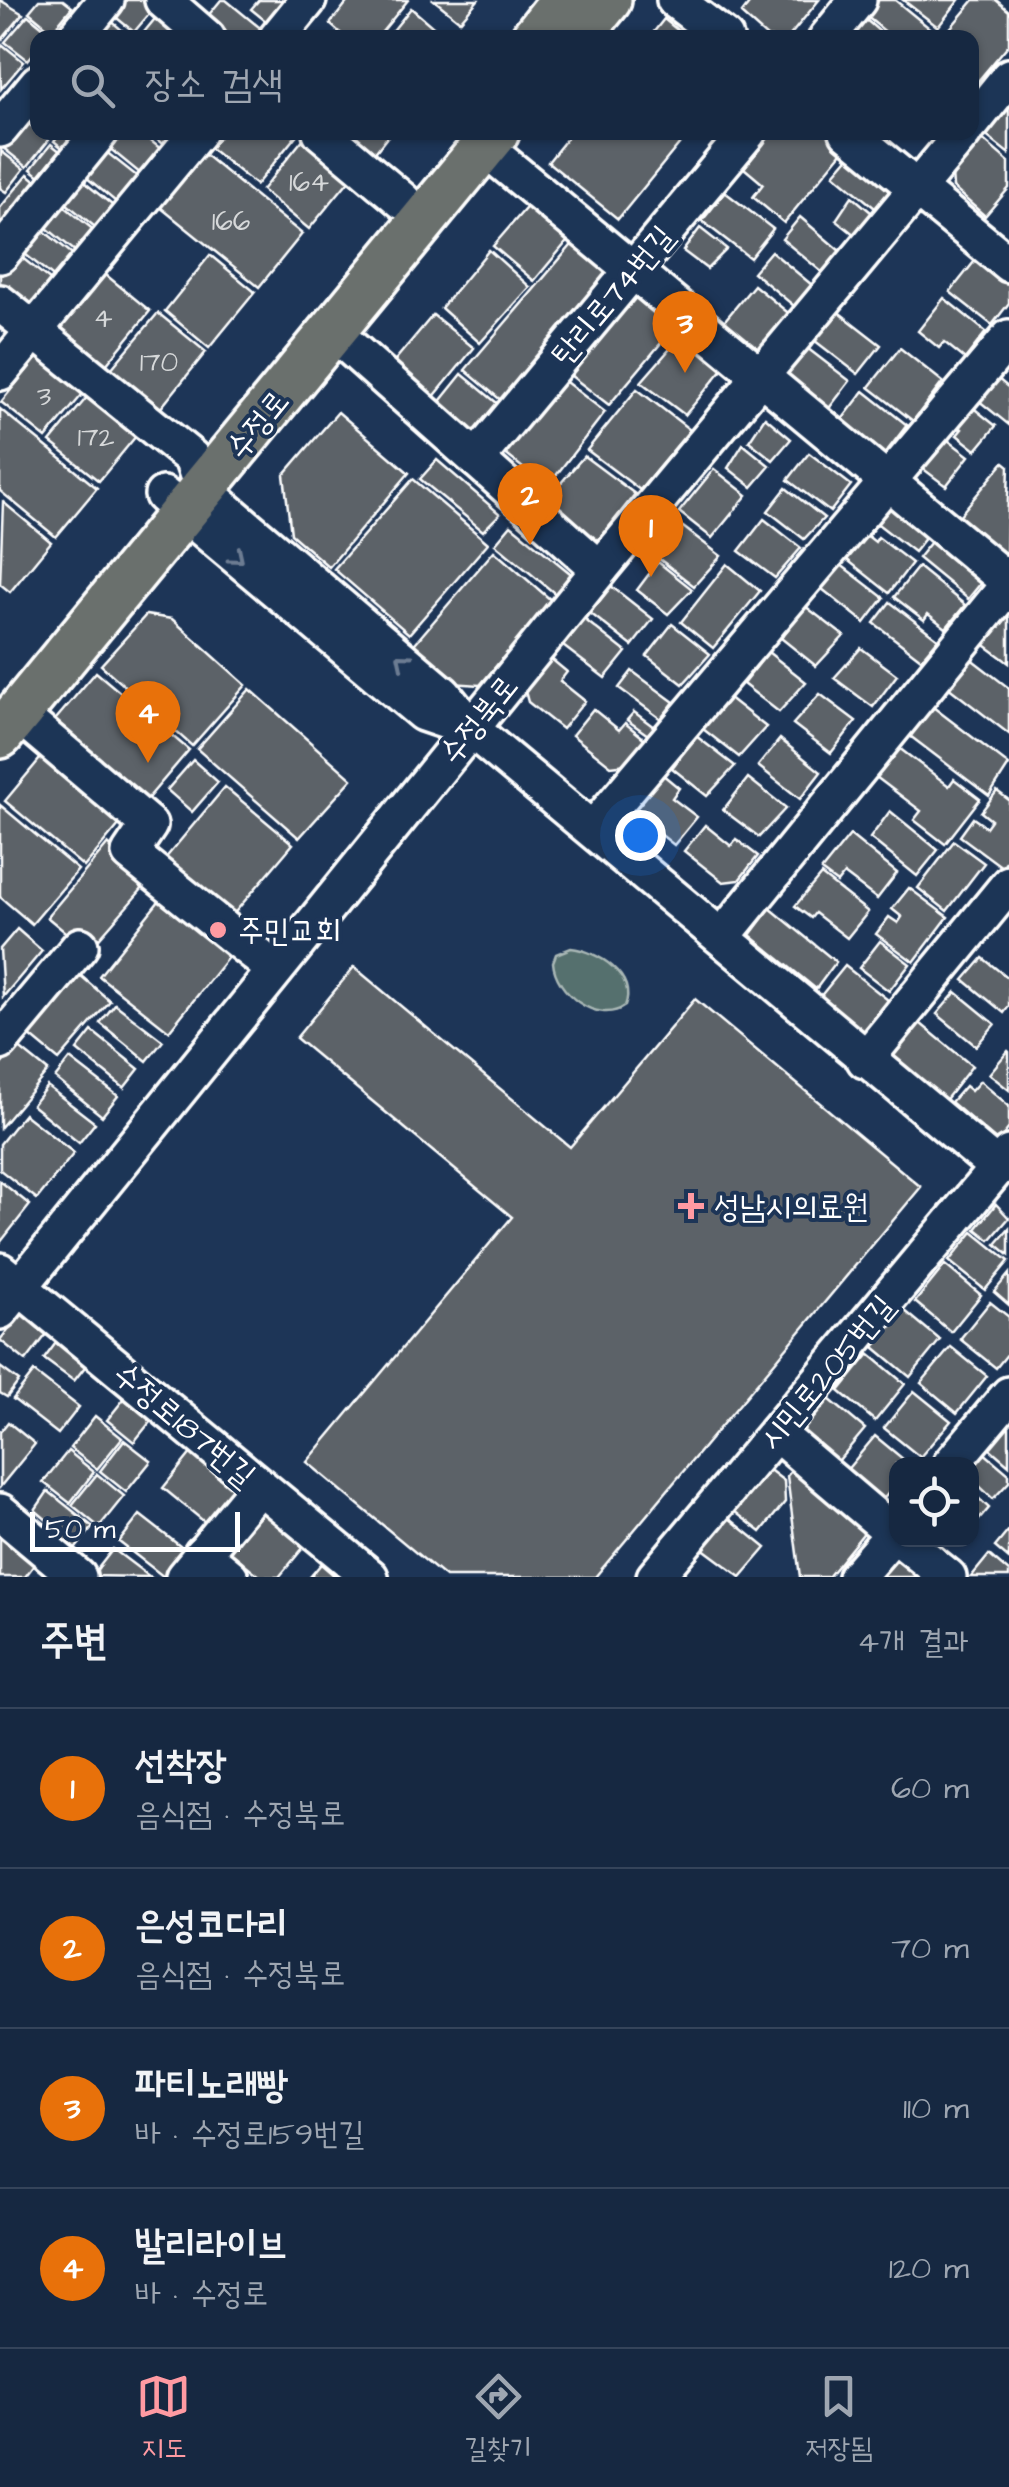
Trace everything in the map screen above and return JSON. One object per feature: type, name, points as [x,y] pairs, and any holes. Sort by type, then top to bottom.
[{"type":"main road","points":[[540,30],[564,0]]},
{"type":"main road","points":[[583,30],[608,0]]},
{"type":"main road","name":"수정로","points":[[6,712],[185,489],[404,201],[476,140]]},
{"type":"main road","name":"수정로","points":[[185,489],[332,331],[478,140]]},
{"type":"street","points":[[162,0],[196,24]]},
{"type":"street","points":[[284,30],[308,0]]},
{"type":"street","points":[[675,0],[715,30]]},
{"type":"street","points":[[834,30],[858,0]]},
{"type":"street","points":[[979,114],[1009,77]]},
{"type":"street","points":[[0,129],[30,93]]},
{"type":"street","points":[[0,255],[93,140]]},
{"type":"street","points":[[0,372],[191,140]]},
{"type":"street","points":[[331,140],[404,201]]},
{"type":"street","points":[[483,140],[631,272],[1009,583],[722,936]]},
{"type":"street","name":"탄리로74번길","points":[[476,458],[741,140]]},
{"type":"street","points":[[858,140],[1009,264]]},
{"type":"street","name":"수정북로","points":[[7,1290],[957,140]]},
{"type":"street","points":[[0,302],[35,329],[185,489],[423,713],[471,729],[594,828],[865,1060],[1004,1161]]},
{"type":"street","points":[[332,331],[600,568]]},
{"type":"street","points":[[594,828],[1009,338]]},
{"type":"street","name":"수정로","points":[[6,712],[149,825],[130,853],[274,968]]},
{"type":"street","points":[[865,1060],[1009,884]]},
{"type":"street","points":[[0,1042],[80,946]]},
{"type":"street","name":"시민로205번길","points":[[655,1577],[1004,1161]]},
{"type":"street","name":"수정로187번길","points":[[7,1290],[370,1577]]},
{"type":"street","points":[[957,1457],[1009,1395]]},
{"type":"street","points":[[776,1433],[889,1528]]},
{"type":"street","points":[[230,1577],[193,1566],[258,1486]]},
{"type":"street","points":[[0,1512],[78,1577]]},
{"type":"street","points":[[856,1577],[889,1543]]},
{"type":"street","points":[[912,1547],[948,1577]]},
{"type":"green space","points":[[571,948],[612,966],[625,984],[625,1006],[602,1012],[579,1003],[569,994],[553,962],[556,954]]},
{"type":"building","points":[[0,0],[23,14],[0,42]]},
{"type":"building","points":[[39,0],[63,0],[72,7],[53,30],[29,12]]},
{"type":"building","points":[[124,0],[149,0],[156,6],[136,30],[112,14]]},
{"type":"building","points":[[221,0],[226,0],[263,30],[210,30],[202,23]]},
{"type":"building","points":[[259,0],[304,0],[279,30],[251,9]]},
{"type":"building","points":[[349,0],[408,0],[384,30],[337,30],[330,24]]},
{"type":"building","points":[[434,0],[478,0],[460,21]]},
{"type":"building","points":[[752,0],[819,0],[795,30],[759,30],[741,14]]},
{"type":"building","points":[[879,0],[895,0],[932,30],[883,30],[866,16]]},
{"type":"building","points":[[903,0],[959,0],[938,27]]},
{"type":"building","points":[[974,0],[996,0],[1009,11],[1009,44],[979,80],[979,30],[949,30]]},
{"type":"building","points":[[411,8],[437,30],[393,30]]},
{"type":"building","points":[[163,9],[181,24],[176,30],[146,30]]},
{"type":"building","points":[[28,15],[46,30],[30,30],[28,60],[5,42]]},
{"type":"building","points":[[864,18],[878,30],[854,30]]},
{"type":"building","points":[[109,19],[122,30],[100,30]]},
{"type":"building","points":[[664,19],[677,30],[655,30]]},
{"type":"building","points":[[3,45],[24,62],[1,89],[0,49]]},
{"type":"building","points":[[1009,102],[1009,154],[984,134]]},
{"type":"building","points":[[24,120],[30,125],[30,140],[49,140],[27,167],[2,147]]},
{"type":"building","points":[[981,138],[1009,162],[1009,188],[985,216],[953,188],[952,172]]},
{"type":"building","points":[[55,140],[83,140],[73,157]]},
{"type":"building","points":[[150,140],[167,154],[147,179],[103,143]]},
{"type":"building","points":[[158,140],[184,140],[173,153]]},
{"type":"building","points":[[216,140],[293,140],[256,185],[210,148]]},
{"type":"building","points":[[302,140],[317,140],[356,172],[309,229],[262,190]]},
{"type":"building","points":[[347,140],[385,140],[370,159]]},
{"type":"building","points":[[566,140],[682,140],[618,219],[548,162]]},
{"type":"building","points":[[767,140],[840,140],[847,146],[784,223],[753,197],[763,184],[744,168]]},
{"type":"building","points":[[51,144],[72,161],[52,186],[31,169]]},
{"type":"building","points":[[100,147],[143,181],[122,207],[80,172]]},
{"type":"building","points":[[1,151],[24,169],[6,192],[0,188]]},
{"type":"building","points":[[852,153],[887,182],[890,203],[881,213],[834,174]]},
{"type":"building","points":[[204,154],[302,234],[259,287],[160,207]]},
{"type":"building","points":[[28,174],[49,191],[12,236],[0,227],[0,208]]},
{"type":"building","points":[[78,177],[123,214],[106,236],[61,199]]},
{"type":"building","points":[[725,192],[773,229],[750,258],[702,221]]},
{"type":"building","points":[[852,196],[878,218],[860,239],[836,220]]},
{"type":"building","points":[[59,202],[100,235],[82,257],[42,224]]},
{"type":"building","points":[[531,202],[571,237],[534,281],[493,246]]},
{"type":"building","points":[[800,217],[847,257],[829,278],[782,239]]},
{"type":"building","points":[[39,227],[81,261],[62,284],[20,250]]},
{"type":"building","points":[[700,228],[727,249],[707,269],[683,251]]},
{"type":"building","points":[[576,240],[613,272],[503,402],[465,370]]},
{"type":"building","points":[[489,250],[530,287],[480,343],[441,308]]},
{"type":"building","points":[[771,251],[818,290],[800,311],[753,272]]},
{"type":"building","points":[[15,252],[61,289],[37,319],[0,289],[0,271]]},
{"type":"building","points":[[982,252],[1009,274],[1009,303],[992,325],[950,292]]},
{"type":"building","points":[[210,255],[255,292],[209,348],[165,311]]},
{"type":"building","points":[[100,270],[150,311],[106,365],[56,324]]},
{"type":"building","points":[[754,285],[792,316],[759,357],[720,326]]},
{"type":"building","points":[[634,290],[677,324],[609,405],[566,372]]},
{"type":"building","points":[[944,298],[986,332],[965,359],[944,342],[939,348],[918,331]]},
{"type":"building","points":[[832,307],[881,345],[858,374],[810,337]]},
{"type":"building","points":[[158,313],[206,352],[160,409],[111,369]]},
{"type":"building","points":[[433,315],[474,348],[432,399],[391,365]]},
{"type":"building","points":[[683,334],[723,369],[685,415],[641,382]]},
{"type":"building","points":[[807,348],[850,381],[820,420],[777,387]]},
{"type":"building","points":[[900,348],[943,382],[913,421],[869,387]]},
{"type":"building","points":[[42,352],[87,389],[46,438],[1,402]]},
{"type":"building","points":[[991,373],[1009,388],[1009,425],[973,396]]},
{"type":"building","points":[[462,374],[503,408],[477,438],[437,405]]},
{"type":"building","points":[[562,379],[605,412],[547,487],[504,453]]},
{"type":"building","points":[[637,389],[690,430],[640,490],[587,450]]},
{"type":"building","points":[[93,390],[141,430],[99,481],[50,442]]},
{"type":"building","points":[[864,391],[907,425],[877,464],[834,430]]},
{"type":"building","points":[[966,402],[996,426],[976,450],[957,435],[962,429],[951,420]]},
{"type":"building","points":[[0,409],[97,488],[56,537],[0,491]]},
{"type":"building","points":[[338,412],[409,473],[329,567],[291,534],[284,475]]},
{"type":"building","points":[[765,417],[791,439],[773,460],[749,441]]},
{"type":"building","points":[[936,431],[969,456],[946,486],[918,465]]},
{"type":"building","points":[[743,444],[770,466],[752,487],[728,468]]},
{"type":"building","points":[[809,453],[851,485],[830,512],[788,480]]},
{"type":"building","points":[[584,456],[635,494],[594,546],[542,505]]},
{"type":"building","points":[[437,460],[500,514],[483,531],[420,479]]},
{"type":"building","points":[[1004,462],[1009,466],[1006,556],[959,516]]},
{"type":"building","points":[[714,469],[747,495],[712,538],[679,512]]},
{"type":"building","points":[[413,479],[488,543],[409,634],[334,569]]},
{"type":"building","points":[[786,488],[824,518],[804,539],[768,511]]},
{"type":"building","points":[[891,491],[935,526],[914,552],[870,518]]},
{"type":"building","points":[[3,502],[51,542],[10,592],[0,584]]},
{"type":"building","points":[[764,519],[801,548],[775,578],[739,551]]},
{"type":"building","points":[[511,525],[575,577],[559,597],[495,544]]},
{"type":"building","points":[[683,527],[721,556],[694,586],[658,558]]},
{"type":"building","points":[[939,532],[989,573],[968,599],[918,558]]},
{"type":"building","points":[[865,534],[875,542],[878,537],[912,563],[889,593],[836,551]]},
{"type":"building","points":[[494,551],[552,601],[480,685],[451,683],[410,649]]},
{"type":"building","points":[[836,561],[884,598],[865,623],[817,585]]},
{"type":"building","points":[[658,562],[692,589],[668,614],[637,590]]},
{"type":"building","points":[[727,564],[760,591],[713,648],[681,622]]},
{"type":"building","points":[[918,567],[965,605],[946,628],[928,614],[924,620],[894,597]]},
{"type":"building","points":[[611,586],[653,619],[632,646],[590,613]]},
{"type":"building","points":[[890,602],[938,639],[921,659],[874,623]]},
{"type":"building","points":[[805,606],[844,636],[816,666],[781,638]]},
{"type":"building","points":[[1005,614],[1009,617],[1009,663],[982,643]]},
{"type":"building","points":[[146,615],[172,619],[246,685],[192,746],[101,665]]},
{"type":"building","points":[[584,619],[626,652],[605,678],[563,646]]},
{"type":"building","points":[[672,624],[710,654],[683,684],[647,656]]},
{"type":"building","points":[[861,648],[897,675],[873,707],[834,678]]},
{"type":"building","points":[[768,652],[806,682],[779,712],[743,684]]},
{"type":"building","points":[[550,658],[567,672],[560,681],[585,701],[562,729],[528,702],[525,691]]},
{"type":"building","points":[[970,658],[1009,688],[1009,734],[948,687]]},
{"type":"building","points":[[632,671],[674,702],[661,719],[619,688]]},
{"type":"building","points":[[96,672],[189,750],[143,804],[50,726]]},
{"type":"building","points":[[250,689],[352,779],[299,838],[197,749]]},
{"type":"building","points":[[820,694],[856,721],[831,753],[793,724]]},
{"type":"building","points":[[728,697],[766,727],[739,757],[703,729]]},
{"type":"building","points":[[933,707],[1009,765],[989,796],[910,736]]},
{"type":"building","points":[[593,709],[619,730],[625,723],[646,740],[627,764],[611,766],[572,735]]},
{"type":"building","points":[[634,712],[654,727],[648,735],[627,720]]},
{"type":"building","points":[[696,736],[735,766],[707,796],[672,768]]},
{"type":"building","points":[[780,739],[821,772],[800,799],[758,766]]},
{"type":"building","points":[[49,748],[129,813],[84,867],[5,801]]},
{"type":"building","points":[[899,748],[949,786],[954,779],[980,799],[945,844],[914,820],[921,811],[876,777]]},
{"type":"building","points":[[193,760],[218,782],[192,812],[167,790]]},
{"type":"building","points":[[662,774],[679,788],[672,798],[697,817],[674,845],[640,818],[636,807]]},
{"type":"building","points":[[748,778],[786,808],[759,837],[723,810]]},
{"type":"building","points":[[225,787],[293,844],[231,917],[164,860]]},
{"type":"building","points":[[997,791],[1009,800],[1009,857],[1002,867],[960,836],[973,818],[986,827],[991,820],[981,812]]},
{"type":"building","points":[[0,805],[78,870],[32,924],[0,897]]},
{"type":"building","points":[[890,811],[938,850],[917,876],[870,838]]},
{"type":"building","points":[[705,825],[731,846],[736,839],[758,856],[739,880],[723,882],[684,851]]},
{"type":"building","points":[[850,835],[897,873],[877,899],[844,874],[837,883],[821,871]]},
{"type":"building","points":[[954,841],[984,863],[947,911],[918,888]]},
{"type":"building","points":[[108,844],[150,880],[88,951],[47,917]]},
{"type":"building","points":[[821,875],[868,912],[847,938],[815,913],[811,918],[795,906]]},
{"type":"building","points":[[909,888],[948,917],[914,962],[876,934],[889,917],[898,923],[902,917],[892,909]]},
{"type":"building","points":[[159,901],[229,956],[169,1031],[99,976]]},
{"type":"building","points":[[770,908],[836,962],[816,989],[750,935]]},
{"type":"building","points":[[17,929],[42,951],[3,997],[0,949]]},
{"type":"building","points":[[880,941],[910,964],[889,991],[859,968]]},
{"type":"building","points":[[983,958],[1009,979],[1009,1006],[1004,1013],[964,980]]},
{"type":"building","points":[[845,966],[888,1000],[863,1032],[819,998]]},
{"type":"building","name":"성남시의료원","points":[[354,967],[570,1147],[695,999],[921,1187],[595,1577],[445,1577],[307,1462],[512,1217],[296,1038]]},
{"type":"building","points":[[80,975],[110,1001],[59,1060],[29,1035]]},
{"type":"building","points":[[956,992],[995,1024],[976,1046],[937,1014]]},
{"type":"building","points":[[115,1004],[163,1041],[147,1061],[100,1023]]},
{"type":"building","points":[[915,1019],[972,1066],[944,1102],[898,1067],[891,1047]]},
{"type":"building","points":[[92,1031],[139,1069],[124,1088],[77,1050]]},
{"type":"building","points":[[17,1046],[48,1071],[0,1128],[0,1066]]},
{"type":"building","points":[[1009,1052],[1009,1090],[989,1074]]},
{"type":"building","points":[[70,1059],[118,1096],[102,1116],[55,1078]]},
{"type":"building","points":[[980,1081],[1009,1106],[1009,1128],[998,1142],[951,1102],[965,1086],[971,1091]]},
{"type":"building","points":[[47,1086],[95,1123],[79,1143],[32,1105]]},
{"type":"building","points":[[24,1114],[74,1153],[37,1199],[0,1170],[0,1144]]},
{"type":"building","points":[[0,1181],[30,1205],[0,1243]]},
{"type":"building","points":[[996,1204],[1009,1218],[990,1240],[976,1229]]},
{"type":"building","points":[[1009,1229],[1009,1255],[996,1244]]},
{"type":"building","points":[[973,1232],[1009,1261],[985,1290],[949,1261]]},
{"type":"building","points":[[945,1265],[981,1295],[951,1332],[915,1302]]},
{"type":"building","points":[[1009,1274],[1009,1305],[994,1292]]},
{"type":"building","points":[[990,1302],[1009,1317],[1009,1352],[996,1368],[960,1339]]},
{"type":"building","points":[[24,1309],[50,1330],[26,1361],[0,1340]]},
{"type":"building","points":[[904,1310],[940,1340],[910,1377],[874,1347]]},
{"type":"building","points":[[58,1340],[88,1363],[74,1381],[44,1359]]},
{"type":"building","points":[[951,1347],[987,1376],[957,1413],[921,1383]]},
{"type":"building","points":[[869,1354],[905,1384],[875,1421],[839,1391]]},
{"type":"building","points":[[0,1367],[19,1381],[7,1397],[0,1393]]},
{"type":"building","points":[[34,1372],[79,1407],[58,1434],[13,1399]]},
{"type":"building","points":[[132,1389],[159,1411],[134,1442],[107,1420]]},
{"type":"building","points":[[914,1391],[951,1421],[920,1457],[884,1428]]},
{"type":"building","points":[[829,1399],[865,1429],[834,1466],[798,1436]]},
{"type":"building","points":[[95,1416],[122,1438],[97,1469],[70,1448]]},
{"type":"building","points":[[999,1419],[1009,1427],[1009,1465],[981,1441]]},
{"type":"building","points":[[8,1422],[35,1444],[0,1487],[0,1432]]},
{"type":"building","points":[[875,1436],[900,1457],[889,1457],[889,1492],[881,1502],[845,1472]]},
{"type":"building","points":[[124,1440],[151,1461],[126,1492],[100,1471]]},
{"type":"building","points":[[976,1446],[1009,1474],[1009,1482],[993,1499],[979,1486],[979,1457],[975,1457]]},
{"type":"building","points":[[196,1447],[241,1481],[207,1524],[163,1488]]},
{"type":"building","points":[[68,1451],[94,1472],[70,1503],[43,1482]]},
{"type":"building","points":[[797,1464],[871,1524],[828,1577],[800,1577],[787,1476]]},
{"type":"building","points":[[763,1465],[784,1481],[785,1502],[761,1532],[730,1508]]},
{"type":"building","points":[[97,1474],[124,1496],[99,1527],[72,1505]]},
{"type":"building","points":[[48,1491],[93,1527],[68,1558],[38,1534],[48,1521],[35,1510]]},
{"type":"building","points":[[979,1499],[989,1508],[979,1520]]},
{"type":"building","points":[[267,1508],[308,1542],[279,1577],[261,1577],[230,1552]]},
{"type":"building","points":[[724,1514],[766,1548],[741,1577],[698,1545]]},
{"type":"building","points":[[140,1515],[185,1550],[164,1577],[119,1542]]},
{"type":"building","points":[[1009,1530],[1009,1559],[995,1547]]},
{"type":"building","points":[[0,1533],[37,1561],[25,1577],[0,1577]]},
{"type":"building","points":[[889,1547],[898,1547],[932,1577],[872,1577]]},
{"type":"building","points":[[113,1549],[150,1577],[92,1576]]},
{"type":"building","points":[[989,1555],[1009,1572],[1009,1577],[971,1577]]},
{"type":"building","points":[[321,1564],[336,1577],[310,1577]]},
{"type":"place","name":"파티노래빵","points":[[685,373]]},
{"type":"place","name":"은성코다리","points":[[530,545]]},
{"type":"place","name":"선착장","points":[[651,577]]},
{"type":"place","name":"발리라이브","points":[[148,763]]},
{"type":"place","name":"주민교회","points":[[218,930]]},
{"type":"place","name":"성남시의료원","points":[[691,1206]]}]
